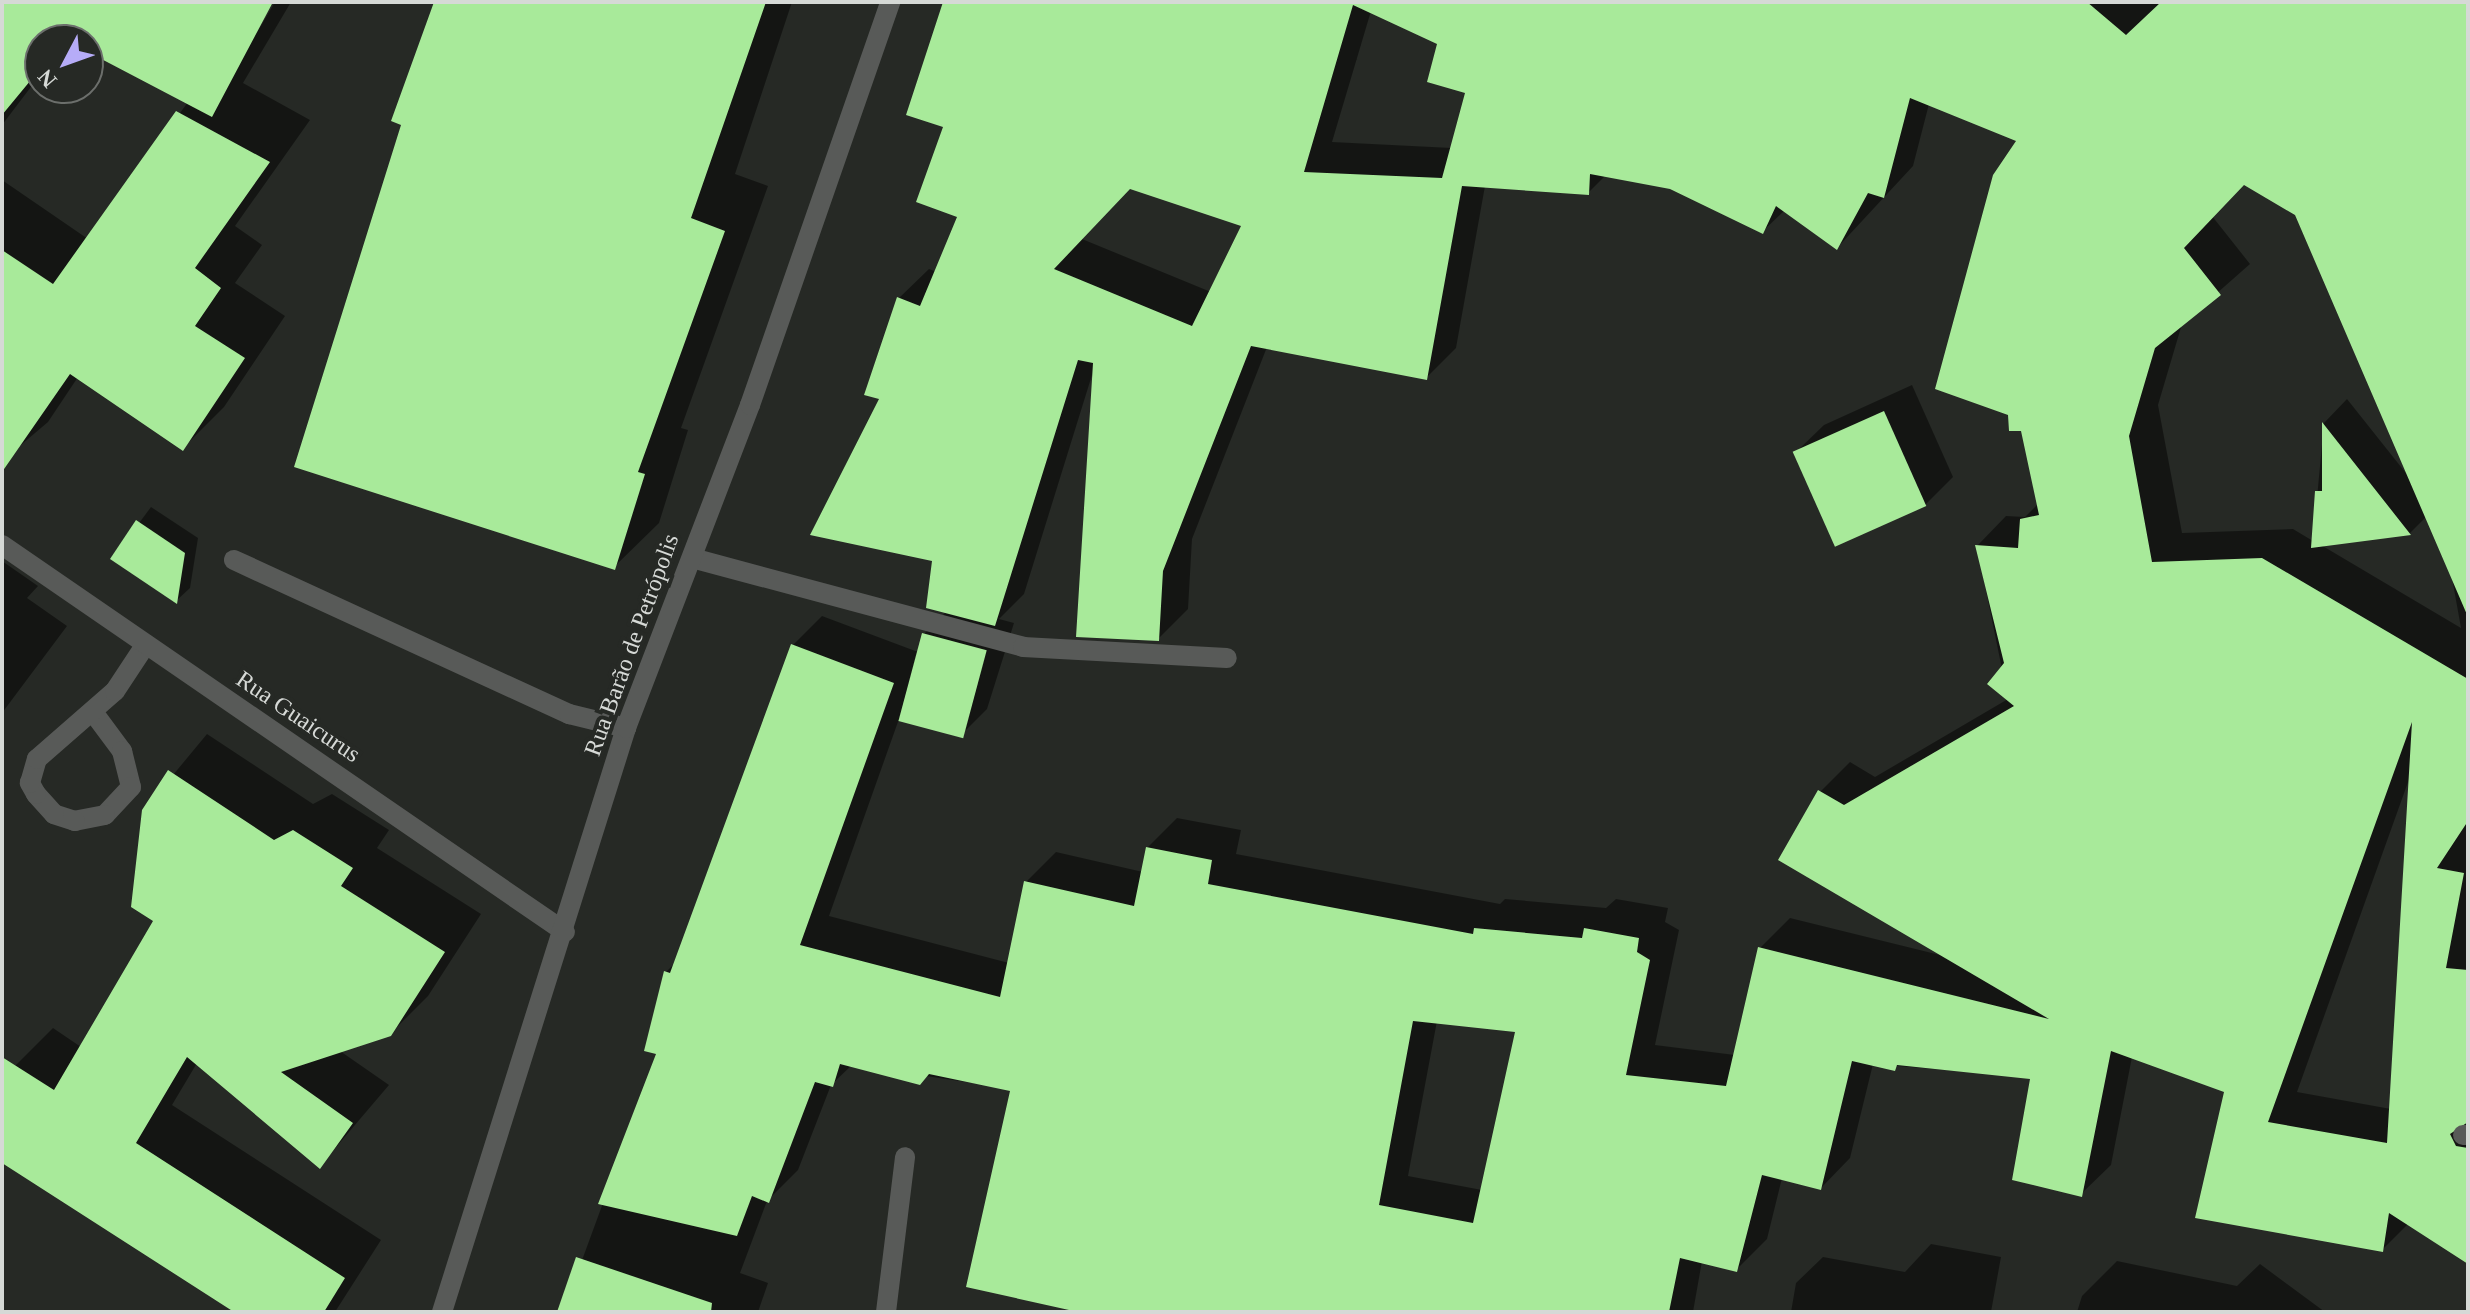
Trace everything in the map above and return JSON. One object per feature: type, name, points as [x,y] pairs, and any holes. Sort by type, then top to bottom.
[{"type":"street","name":"Rua Barão de Petrópolis","points":[[442,1312],[565,932],[626,728],[692,558],[890,2]]},
{"type":"street","name":"Rua Guaicurus","points":[[2,545],[565,932]]},
{"type":"street","points":[[692,558],[1023,647],[1227,658]]},
{"type":"street","points":[[234,560],[569,714],[626,728]]},
{"type":"street","points":[[93,712],[122,751],[131,787],[105,815],[75,821],[54,814],[30,783],[37,759],[93,712],[146,644]]},
{"type":"street","points":[[886,1312],[905,1157]]},
{"type":"building","points":[[2,2],[273,2],[212,117],[104,60],[104,24],[24,24],[24,88],[2,115]]},
{"type":"building","points":[[434,2],[766,2],[691,218],[725,231],[638,472],[645,474],[615,570],[294,467],[401,125],[391,121]]},
{"type":"building","points":[[943,2],[2087,2],[2126,35],[2161,2],[2468,2],[2468,617],[2295,215],[2244,185],[2184,248],[2221,295],[2155,348],[2129,436],[2152,562],[2262,558],[2468,679],[2468,821],[2437,868],[2464,873],[2446,968],[2468,970],[2468,1122],[2450,1134],[2456,1146],[2468,1148],[2468,1264],[2389,1213],[2383,1252],[2195,1218],[2224,1092],[2111,1051],[2082,1197],[2012,1180],[2030,1079],[1897,1065],[1895,1071],[1852,1061],[1821,1190],[1762,1175],[1737,1272],[1680,1258],[1669,1312],[1078,1312],[966,1287],[1010,1091],[929,1074],[920,1085],[840,1064],[833,1087],[815,1082],[769,1203],[752,1196],[737,1236],[598,1204],[656,1054],[644,1051],[664,971],[670,973],[791,644],[894,683],[800,945],[1000,997],[1024,881],[1134,906],[1146,847],[1212,860],[1208,884],[1473,934],[1474,928],[1582,938],[1584,928],[1639,938],[1637,952],[1650,960],[1626,1075],[1726,1086],[1758,947],[2049,1019],[1778,860],[1818,790],[1844,805],[2014,706],[1987,684],[2004,663],[1975,545],[2018,548],[2020,519],[2039,515],[2021,431],[2009,431],[2008,415],[1935,389],[1993,175],[2016,141],[1910,98],[1884,198],[1868,193],[1837,250],[1776,206],[1763,234],[1670,189],[1590,174],[1589,195],[1462,186],[1427,380],[1251,346],[1163,571],[1159,641],[1076,637],[1093,363],[1078,360],[995,626],[926,608],[932,561],[810,535],[879,399],[864,395],[897,297],[920,306],[957,217],[916,202],[943,127],[906,115]],"holes":[[[1353,5],[1437,44],[1427,82],[1465,93],[1442,178],[1304,172]],[[1130,189],[1241,226],[1192,326],[1054,269]],[[2412,722],[2387,1143],[2268,1122]],[[1413,1021],[1515,1032],[1473,1223],[1379,1205]]]},
{"type":"building","points":[[176,111],[270,162],[195,268],[221,288],[195,326],[245,358],[183,451],[70,374],[2,472],[2,250],[53,284]]},
{"type":"building","points":[[1884,411],[1926,506],[1835,547],[1793,452]]},
{"type":"building","points":[[2322,422],[2411,535],[2311,548],[2315,491],[2322,491]]},
{"type":"building","points":[[136,520],[185,553],[177,604],[110,559]]},
{"type":"building","points":[[922,633],[987,650],[963,738],[898,721]]},
{"type":"building","points":[[168,770],[274,840],[293,830],[353,868],[341,886],[445,952],[391,1036],[281,1072],[353,1123],[320,1169],[187,1057],[136,1143],[345,1278],[324,1312],[234,1312],[2,1163],[2,1057],[54,1090],[153,921],[131,907],[142,810]]},
{"type":"building","points":[[576,1257],[712,1303],[711,1312],[557,1312]]}]
